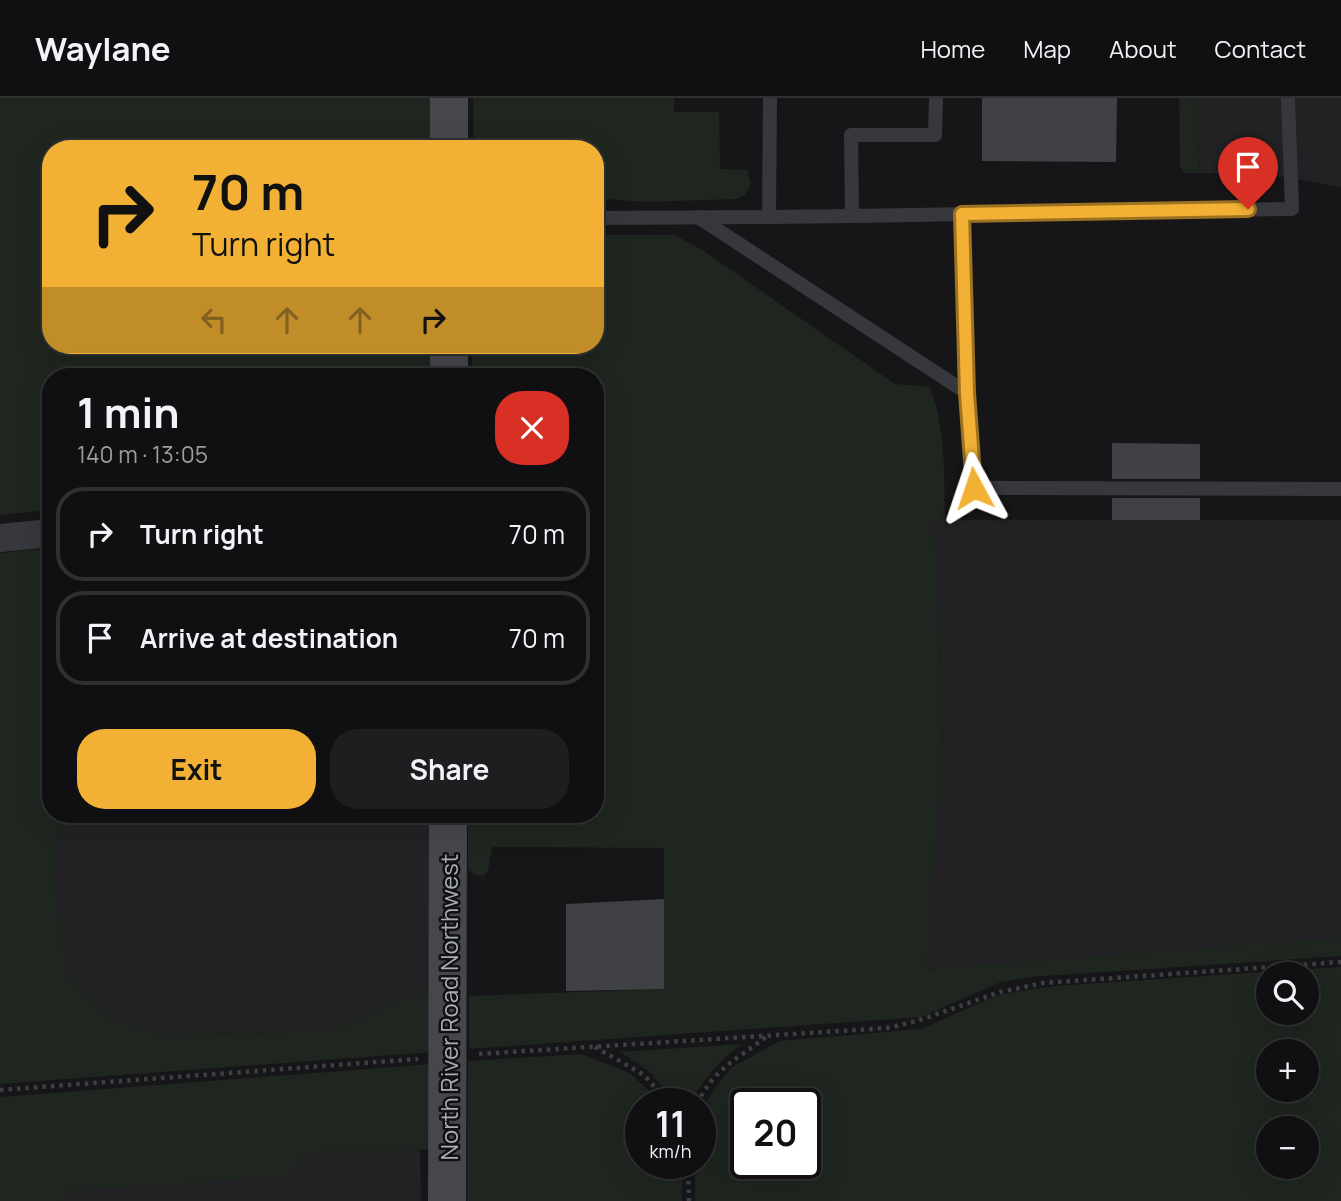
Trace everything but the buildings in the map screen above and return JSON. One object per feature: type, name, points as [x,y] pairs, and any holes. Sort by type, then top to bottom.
[{"type":"street","points":[[449,98],[449,140]]},
{"type":"street","points":[[0,538],[42,534]]},
{"type":"street","name":"North River Road Northwest","points":[[447,1201],[448,823]]},
{"type":"lane","points":[[769,217],[770,98]]},
{"type":"lane","points":[[852,216],[851,135],[935,135],[936,98]]},
{"type":"lane","points":[[604,218],[1292,209],[1288,98]]},
{"type":"lane","points":[[962,214],[967,393],[974,488],[1341,489]]},
{"type":"lane","points":[[698,217],[967,393]]},
{"type":"path","points":[[467,1055],[887,1028],[917,1021],[1000,992],[1044,983],[1341,962]]},
{"type":"path","points":[[706,1088],[719,1071],[768,1035]]},
{"type":"path","points":[[594,1047],[644,1075],[656,1088]]},
{"type":"path","points":[[0,1090],[419,1059]]},
{"type":"path","points":[[688,1179],[688,1201]]},
{"type":"shaded area","points":[[0,98],[435,98],[435,140],[42,140],[42,354],[434,354],[434,368],[42,368],[42,511],[0,515]]},
{"type":"shaded area","points":[[473,98],[674,98],[674,112],[719,112],[720,169],[747,170],[751,184],[745,195],[736,199],[645,202],[604,199],[604,140],[474,140]]},
{"type":"shaded area","points":[[1179,98],[1195,98],[1200,173],[1184,173],[1180,166]]},
{"type":"shaded area","points":[[1195,98],[1341,98],[1341,187],[1266,174],[1200,173]]},
{"type":"shaded area","points":[[604,235],[674,235],[701,249],[895,384],[930,387],[942,436],[945,520],[931,520],[937,561],[942,755],[926,969],[1341,938],[1341,956],[1029,977],[1001,982],[921,1017],[469,1049],[469,996],[664,989],[664,848],[492,847],[488,871],[483,876],[475,875],[468,869],[468,823],[604,823],[604,368],[472,368],[472,354],[604,354]]},
{"type":"shaded area","points":[[931,520],[1341,520],[1341,939],[925,969],[942,755],[937,561]]},
{"type":"shaded area","points":[[42,549],[42,823],[61,823],[53,876],[66,975],[113,1020],[163,1035],[332,1031],[433,986],[433,1052],[0,1084],[0,553]]},
{"type":"shaded area","points":[[61,823],[434,823],[433,986],[332,1031],[163,1035],[113,1020],[65,975],[53,876]]},
{"type":"shaded area","points":[[1341,967],[1341,1201],[695,1201],[695,1179],[716,1179],[715,1088],[731,1068],[779,1041],[921,1029],[998,995],[1054,986],[1256,973],[1256,1025],[1319,1025],[1319,968]]},
{"type":"shaded area","points":[[742,1044],[712,1071],[699,1088],[664,1088],[649,1071],[620,1052]]},
{"type":"shaded area","points":[[581,1054],[630,1073],[646,1088],[625,1088],[625,1179],[682,1179],[682,1201],[467,1201],[468,1061]]},
{"type":"shaded area","points":[[433,1064],[433,1149],[315,1152],[300,1159],[291,1176],[67,1191],[63,1201],[0,1201],[0,1097]]},
{"type":"shaded area","points":[[420,1149],[421,1201],[63,1201],[67,1191],[300,1159],[314,1152]]},
{"type":"route","points":[[974,488],[964,334],[962,214],[1248,209]]}]
